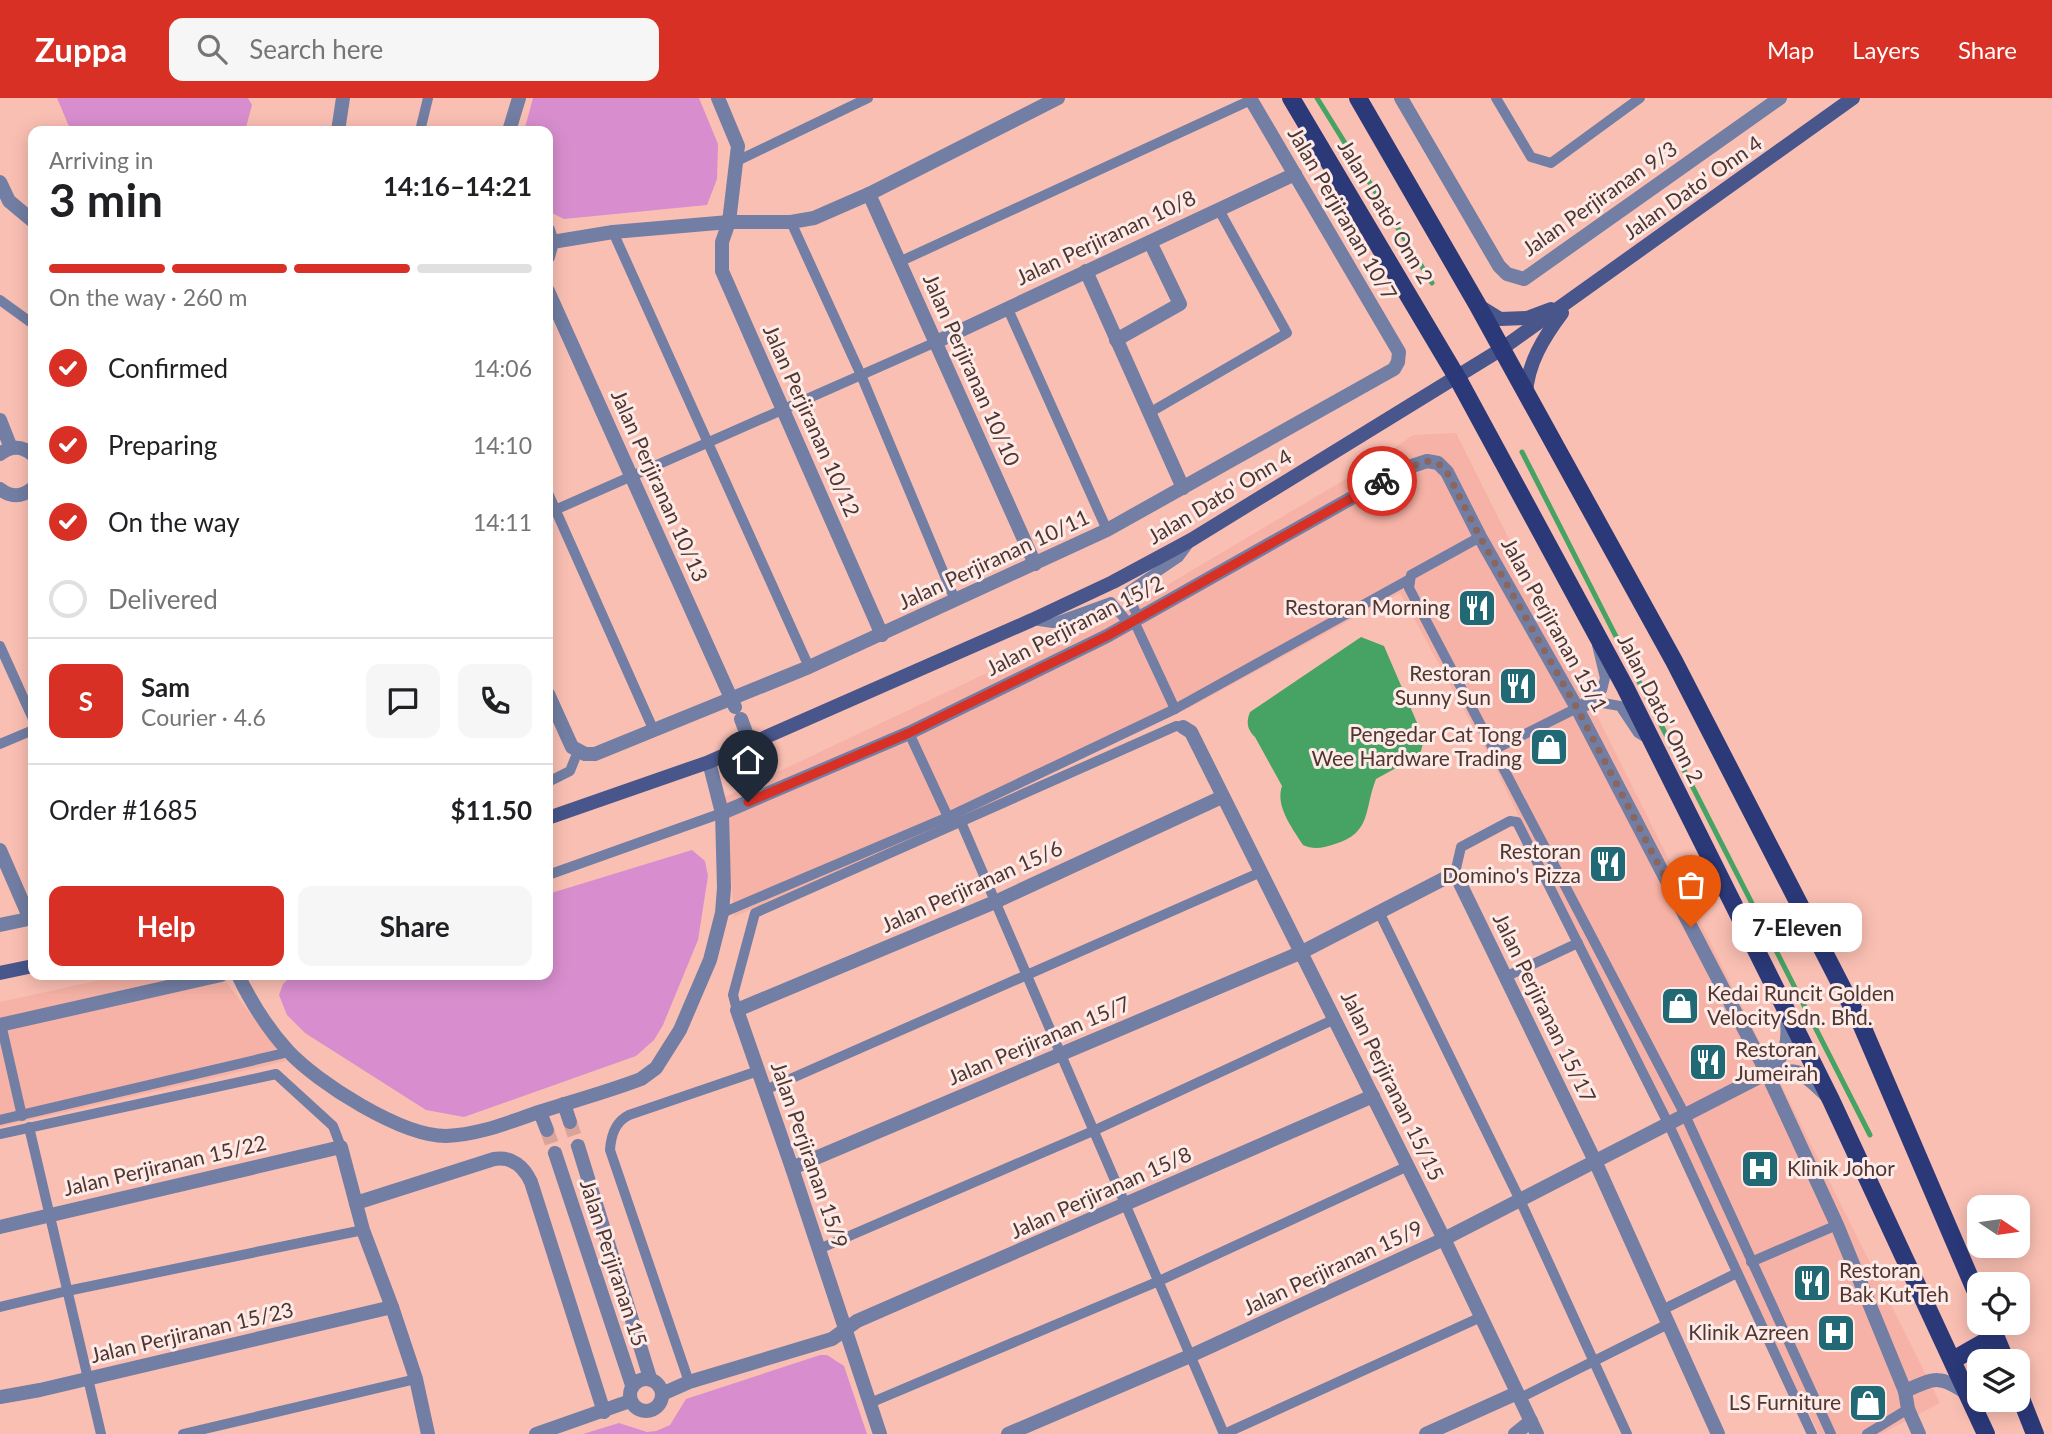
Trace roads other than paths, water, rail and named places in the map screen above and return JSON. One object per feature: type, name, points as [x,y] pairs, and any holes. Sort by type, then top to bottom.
[{"type":"main road","name":"Jalan Dato' Onn 2","points":[[1291,98],[1458,379],[1596,634],[1831,1100],[1967,1390]]},
{"type":"main road","name":"Jalan Dato' Onn 2","points":[[1358,98],[1477,304],[1500,351],[1674,661],[1862,1026],[1967,1272]]},
{"type":"main road","name":"Jalan Dato' Onn 4","points":[[553,816],[709,762],[1032,621],[1114,582],[1191,540],[1500,351],[1853,98]]},
{"type":"main road","points":[[1477,304],[1500,319],[1514,320],[1569,303]]},
{"type":"main road","points":[[1526,397],[1529,373],[1538,351],[1569,303]]},
{"type":"main road","points":[[0,973],[28,967]]},
{"type":"main road","points":[[1954,1360],[1986,1335]]},
{"type":"main road","name":"Jalan Dato' Onn 2","points":[[1976,1412],[1986,1434]]},
{"type":"main road","points":[[2026,1412],[2035,1434]]},
{"type":"street","points":[[339,126],[343,98]]},
{"type":"street","points":[[511,126],[519,98]]},
{"type":"street","name":"Jalan Perjiranan 10/12","points":[[718,98],[738,146],[729,222],[722,242],[722,271],[882,635]]},
{"type":"street","points":[[553,236],[729,222],[791,222],[814,218],[869,194],[1058,98]]},
{"type":"street","name":"Jalan Perjiranan 9/3","points":[[1401,98],[1499,266],[1507,274],[1524,279],[1780,98]]},
{"type":"street","name":"Jalan Perjiranan 10/7","points":[[1250,99],[1398,352],[1398,362],[1394,369]]},
{"type":"street","name":"Jalan Perjiranan 10/8","points":[[936,342],[1295,174]]},
{"type":"street","points":[[0,182],[9,201],[28,217]]},
{"type":"street","name":"Jalan Perjiranan 10/10","points":[[869,194],[1035,564]]},
{"type":"street","points":[[1116,340],[1180,304],[1150,242]]},
{"type":"street","points":[[1086,271],[1183,488]]},
{"type":"street","name":"Jalan Perjiranan 10/13","points":[[553,302],[750,743]]},
{"type":"street","name":"Jalan Perjiranan 10/11","points":[[578,751],[595,754],[654,730],[736,708],[809,667],[1107,530],[1394,369]]},
{"type":"street","points":[[0,420],[6,451],[25,449],[28,451]]},
{"type":"street","name":"Jalan Perjiranan 15/2","points":[[722,813],[909,733],[1134,621],[1403,469],[1427,461],[1438,463]]},
{"type":"street","name":"Jalan Perjiranan 15/1","points":[[1438,463],[1452,482],[1480,537],[1577,708],[1767,1073],[1836,1225],[1905,1391],[1908,1409],[1919,1434]]},
{"type":"street","points":[[0,489],[15,496],[28,495]]},
{"type":"street","points":[[553,705],[572,747],[578,751]]},
{"type":"street","name":"Jalan Perjiranan 15/15","points":[[1183,727],[1191,732],[1302,952],[1534,1428]]},
{"type":"street","points":[[241,980],[268,1026],[289,1052],[330,1086],[385,1118],[417,1131],[444,1136],[484,1131],[641,1079],[656,1068],[667,1054],[697,994],[710,960],[722,913],[722,813],[709,762]]},
{"type":"street","name":"Jalan Perjiranan 15/6","points":[[737,1010],[995,902],[1222,797]]},
{"type":"street","points":[[0,850],[28,910]]},
{"type":"street","name":"Jalan Perjiranan 15/7","points":[[792,1168],[1302,952],[1455,873]]},
{"type":"street","name":"Jalan Perjiranan 15/17","points":[[1455,873],[1595,1161],[1718,1434]]},
{"type":"street","points":[[0,925],[28,919]]},
{"type":"street","points":[[1,1025],[199,980]]},
{"type":"street","name":"Jalan Perjiranan 15/9","points":[[737,1010],[880,1434]]},
{"type":"street","points":[[1767,1073],[1785,1054],[1787,1011]]},
{"type":"street","points":[[1767,1073],[1791,1069],[1799,1071],[1831,1100]]},
{"type":"street","name":"Jalan Perjiranan 15/9","points":[[1008,1434],[1190,1356],[1444,1239],[1767,1073]]},
{"type":"street","name":"Jalan Perjiranan 15/8","points":[[662,1394],[689,1382],[832,1339],[845,1327],[1373,1096]]},
{"type":"street","points":[[564,1104],[570,1122]]},
{"type":"street","points":[[540,1112],[547,1130]]},
{"type":"street","name":"Jalan Perjiranan 15","points":[[578,1146],[650,1378]]},
{"type":"street","points":[[341,1147],[363,1230],[416,1380],[428,1434]]},
{"type":"street","name":"Jalan Perjiranan 15/22","points":[[0,1227],[341,1147]]},
{"type":"street","name":"Jalan Perjiranan 15","points":[[555,1153],[632,1385]]},
{"type":"street","points":[[356,1203],[494,1159],[502,1158],[524,1168],[531,1182],[604,1412]]},
{"type":"street","name":"Jalan Perjiranan 15/23","points":[[0,1397],[392,1307]]},
{"type":"street","points":[[643,1378],[650,1378],[659,1384],[662,1394],[658,1406],[646,1412],[639,1410],[631,1401],[632,1385],[643,1378]]},
{"type":"street","points":[[1905,1391],[1938,1379],[1949,1381],[1967,1394]]},
{"type":"street","points":[[1426,1434],[1519,1396]]},
{"type":"street","points":[[536,1434],[631,1401]]},
{"type":"street","points":[[1515,1434],[1534,1428]]},
{"type":"lane","points":[[421,126],[428,98]]},
{"type":"lane","points":[[737,161],[868,98]]},
{"type":"lane","points":[[1496,98],[1531,157],[1551,163],[1640,98]]},
{"type":"lane","points":[[899,261],[1250,99]]},
{"type":"lane","points":[[1149,413],[1287,332],[1219,210]]},
{"type":"lane","points":[[791,222],[861,375],[955,600]]},
{"type":"lane","points":[[613,232],[809,667]]},
{"type":"lane","points":[[0,300],[28,320]]},
{"type":"lane","points":[[1007,307],[1107,530]]},
{"type":"lane","points":[[553,511],[936,342]]},
{"type":"lane","points":[[553,513],[654,730]]},
{"type":"lane","points":[[1480,537],[1411,575],[1409,588],[1685,1115],[1831,1434]]},
{"type":"lane","points":[[1175,709],[1134,621],[1128,597],[1129,591],[1179,557],[1191,540]]},
{"type":"lane","points":[[722,913],[948,817],[1175,709],[1409,580]]},
{"type":"lane","points":[[1032,621],[1053,623],[1111,602],[1134,621]]},
{"type":"lane","points":[[1495,749],[1577,708],[1602,690],[1605,678],[1597,651],[1596,634]]},
{"type":"lane","points":[[0,646],[28,708]]},
{"type":"lane","points":[[1577,708],[1597,702],[1620,706],[1638,733],[1651,741]]},
{"type":"lane","points":[[737,1010],[733,995],[755,913],[1176,726],[1183,727]]},
{"type":"lane","points":[[0,744],[28,732]]},
{"type":"lane","points":[[909,733],[948,817]]},
{"type":"lane","points":[[553,780],[570,771],[578,751]]},
{"type":"lane","points":[[553,873],[722,813]]},
{"type":"lane","points":[[1455,873],[1461,847],[1510,821],[1517,822],[1668,1123],[1812,1434]]},
{"type":"lane","points":[[961,822],[1224,1434],[1481,1317]]},
{"type":"lane","points":[[765,1090],[1261,872]]},
{"type":"lane","points":[[1379,912],[1520,1200],[1627,1434]]},
{"type":"lane","points":[[1505,977],[1578,943]]},
{"type":"lane","points":[[819,1249],[1093,1131],[1335,1018]]},
{"type":"lane","points":[[1,1025],[22,1116]]},
{"type":"lane","points":[[0,1120],[289,1052]]},
{"type":"lane","points":[[689,1382],[610,1150],[610,1139],[621,1119],[629,1115],[758,1071]]},
{"type":"lane","points":[[0,1134],[276,1074],[333,1126],[341,1147]]},
{"type":"lane","points":[[29,1127],[101,1434]]},
{"type":"lane","points":[[870,1403],[1159,1282],[1408,1166]]},
{"type":"lane","points":[[1751,1262],[1836,1225]]},
{"type":"lane","points":[[0,1307],[363,1230]]},
{"type":"lane","points":[[1519,1396],[1594,1361],[1737,1273]]},
{"type":"lane","points":[[183,1434],[416,1380]]},
{"type":"lane","points":[[1867,1434],[1908,1409]]},
{"type":"waterway","points":[[1317,98],[1432,283]]},
{"type":"waterway","points":[[1522,452],[1870,1135]]},
{"type":"tunnel","points":[[570,1122],[578,1146]]},
{"type":"tunnel","points":[[547,1130],[555,1153]]},
{"type":"place","name":"Restoran Morning","points":[[1477,608]]},
{"type":"place","name":"Restoran Sunny Sun","points":[[1518,686]]},
{"type":"place","name":"Pengedar Cat Tong Wee Hardware Trading","points":[[1549,747]]},
{"type":"place","name":"Restoran Domino's Pizza","points":[[1608,864]]},
{"type":"place","name":"7-Eleven","points":[[1691,927]]},
{"type":"place","name":"Kedai Runcit Golden Velocity Sdn. Bhd.","points":[[1680,1006]]},
{"type":"place","name":"Restoran Jumeirah","points":[[1708,1062]]},
{"type":"place","name":"Klinik Johor","points":[[1760,1169]]},
{"type":"place","name":"Restoran Bak Kut Teh","points":[[1812,1283]]},
{"type":"place","name":"Klinik Azreen","points":[[1836,1333]]},
{"type":"place","name":"LS Furniture","points":[[1868,1403]]}]
